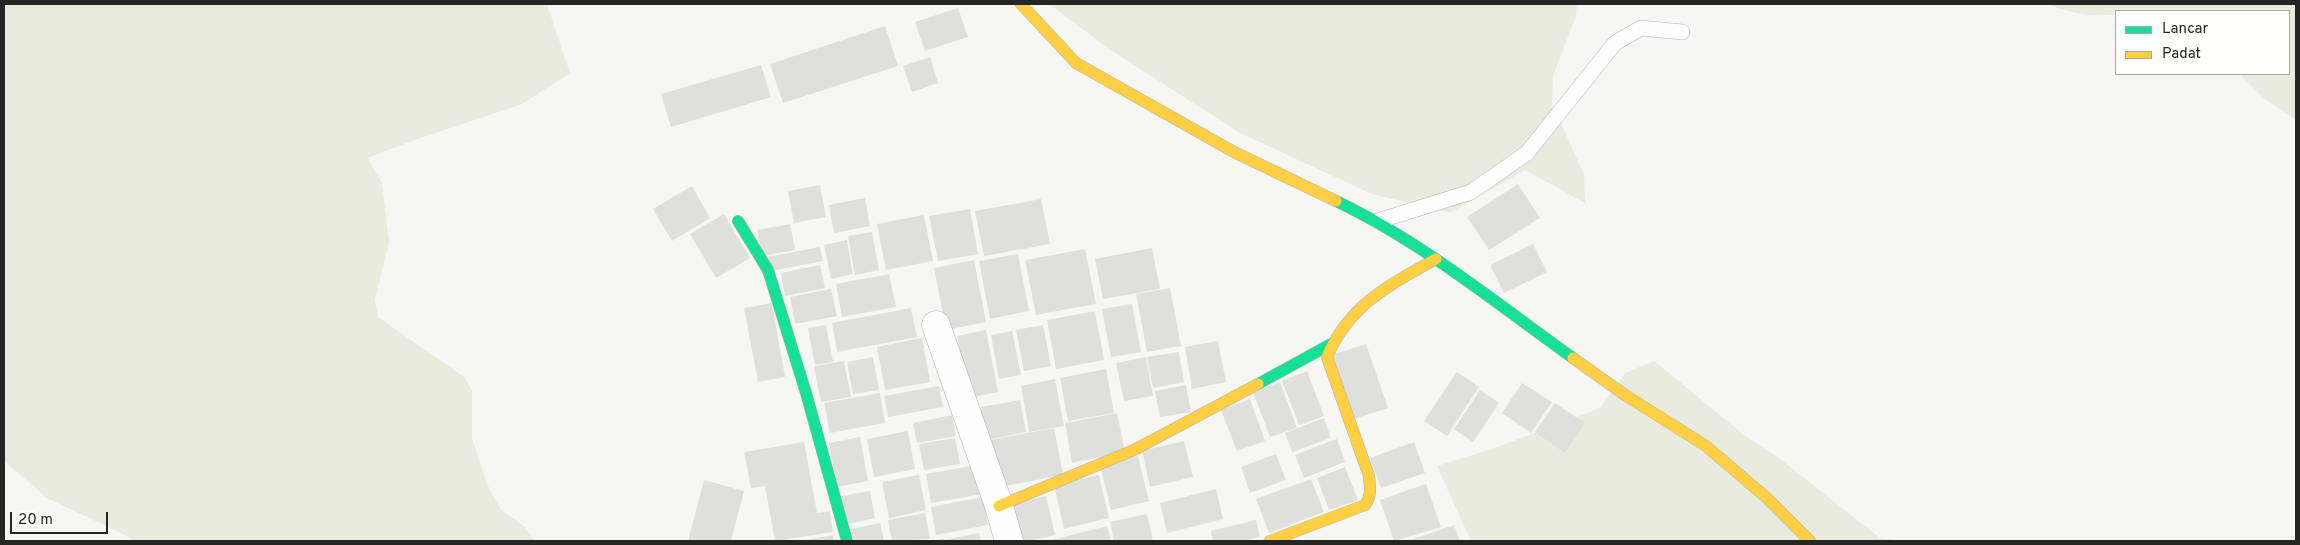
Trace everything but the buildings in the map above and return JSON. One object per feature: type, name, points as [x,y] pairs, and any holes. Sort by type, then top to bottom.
[{"type":"street","points":[[1021,4],[1076,63],[1234,152],[1378,222],[1436,259],[1625,395],[1706,446],[1768,499],[1810,541]]},
{"type":"street","points":[[738,221],[768,270],[806,392],[847,541]]},
{"type":"street","points":[[1270,541],[1365,505],[1370,499],[1372,493],[1369,476],[1327,357],[1331,344],[1347,318],[1377,293],[1436,259]]},
{"type":"street","points":[[936,325],[999,506],[1009,541]]},
{"type":"street","points":[[999,506],[1134,450],[1331,344]]},
{"type":"lane","points":[[1378,222],[1471,192],[1526,153],[1615,43],[1641,28],[1682,32]]},
{"type":"shaded area","points":[[4,4],[547,4],[570,73],[522,104],[417,139],[368,158],[382,183],[389,242],[375,300],[378,317],[464,377],[472,390],[472,438],[487,484],[501,510],[525,527],[535,541],[133,541],[129,537],[47,498],[4,461]]},
{"type":"shaded area","points":[[1049,4],[1577,4],[1576,16],[1553,76],[1552,104],[1584,174],[1585,203],[1525,170],[1450,213],[1372,194],[1240,133],[1109,49]]},
{"type":"shaded area","points":[[2047,4],[2296,4],[2296,120],[2261,96],[2240,75],[2290,75],[2290,10],[2115,10],[2115,14],[2089,15]]},
{"type":"shaded area","points":[[1654,361],[1748,438],[1775,455],[1880,538],[1900,541],[1471,541],[1437,466],[1492,449],[1600,408],[1625,373]]},
{"type":"traffic: fast","points":[[1336,201],[1368,217],[1428,254],[1573,358]]},
{"type":"traffic: fast","points":[[738,221],[768,270],[806,393],[847,541]]},
{"type":"traffic: fast","points":[[1258,384],[1331,344]]},
{"type":"traffic: slow","points":[[1021,4],[1076,63],[1234,152],[1336,201]]},
{"type":"traffic: slow","points":[[1270,541],[1365,505],[1367,502],[1370,491],[1369,476],[1327,357],[1347,323],[1372,298],[1436,259]]},
{"type":"traffic: slow","points":[[1573,358],[1625,395],[1706,446],[1768,499],[1810,541]]},
{"type":"traffic: slow","points":[[999,506],[1134,450],[1258,384]]}]
